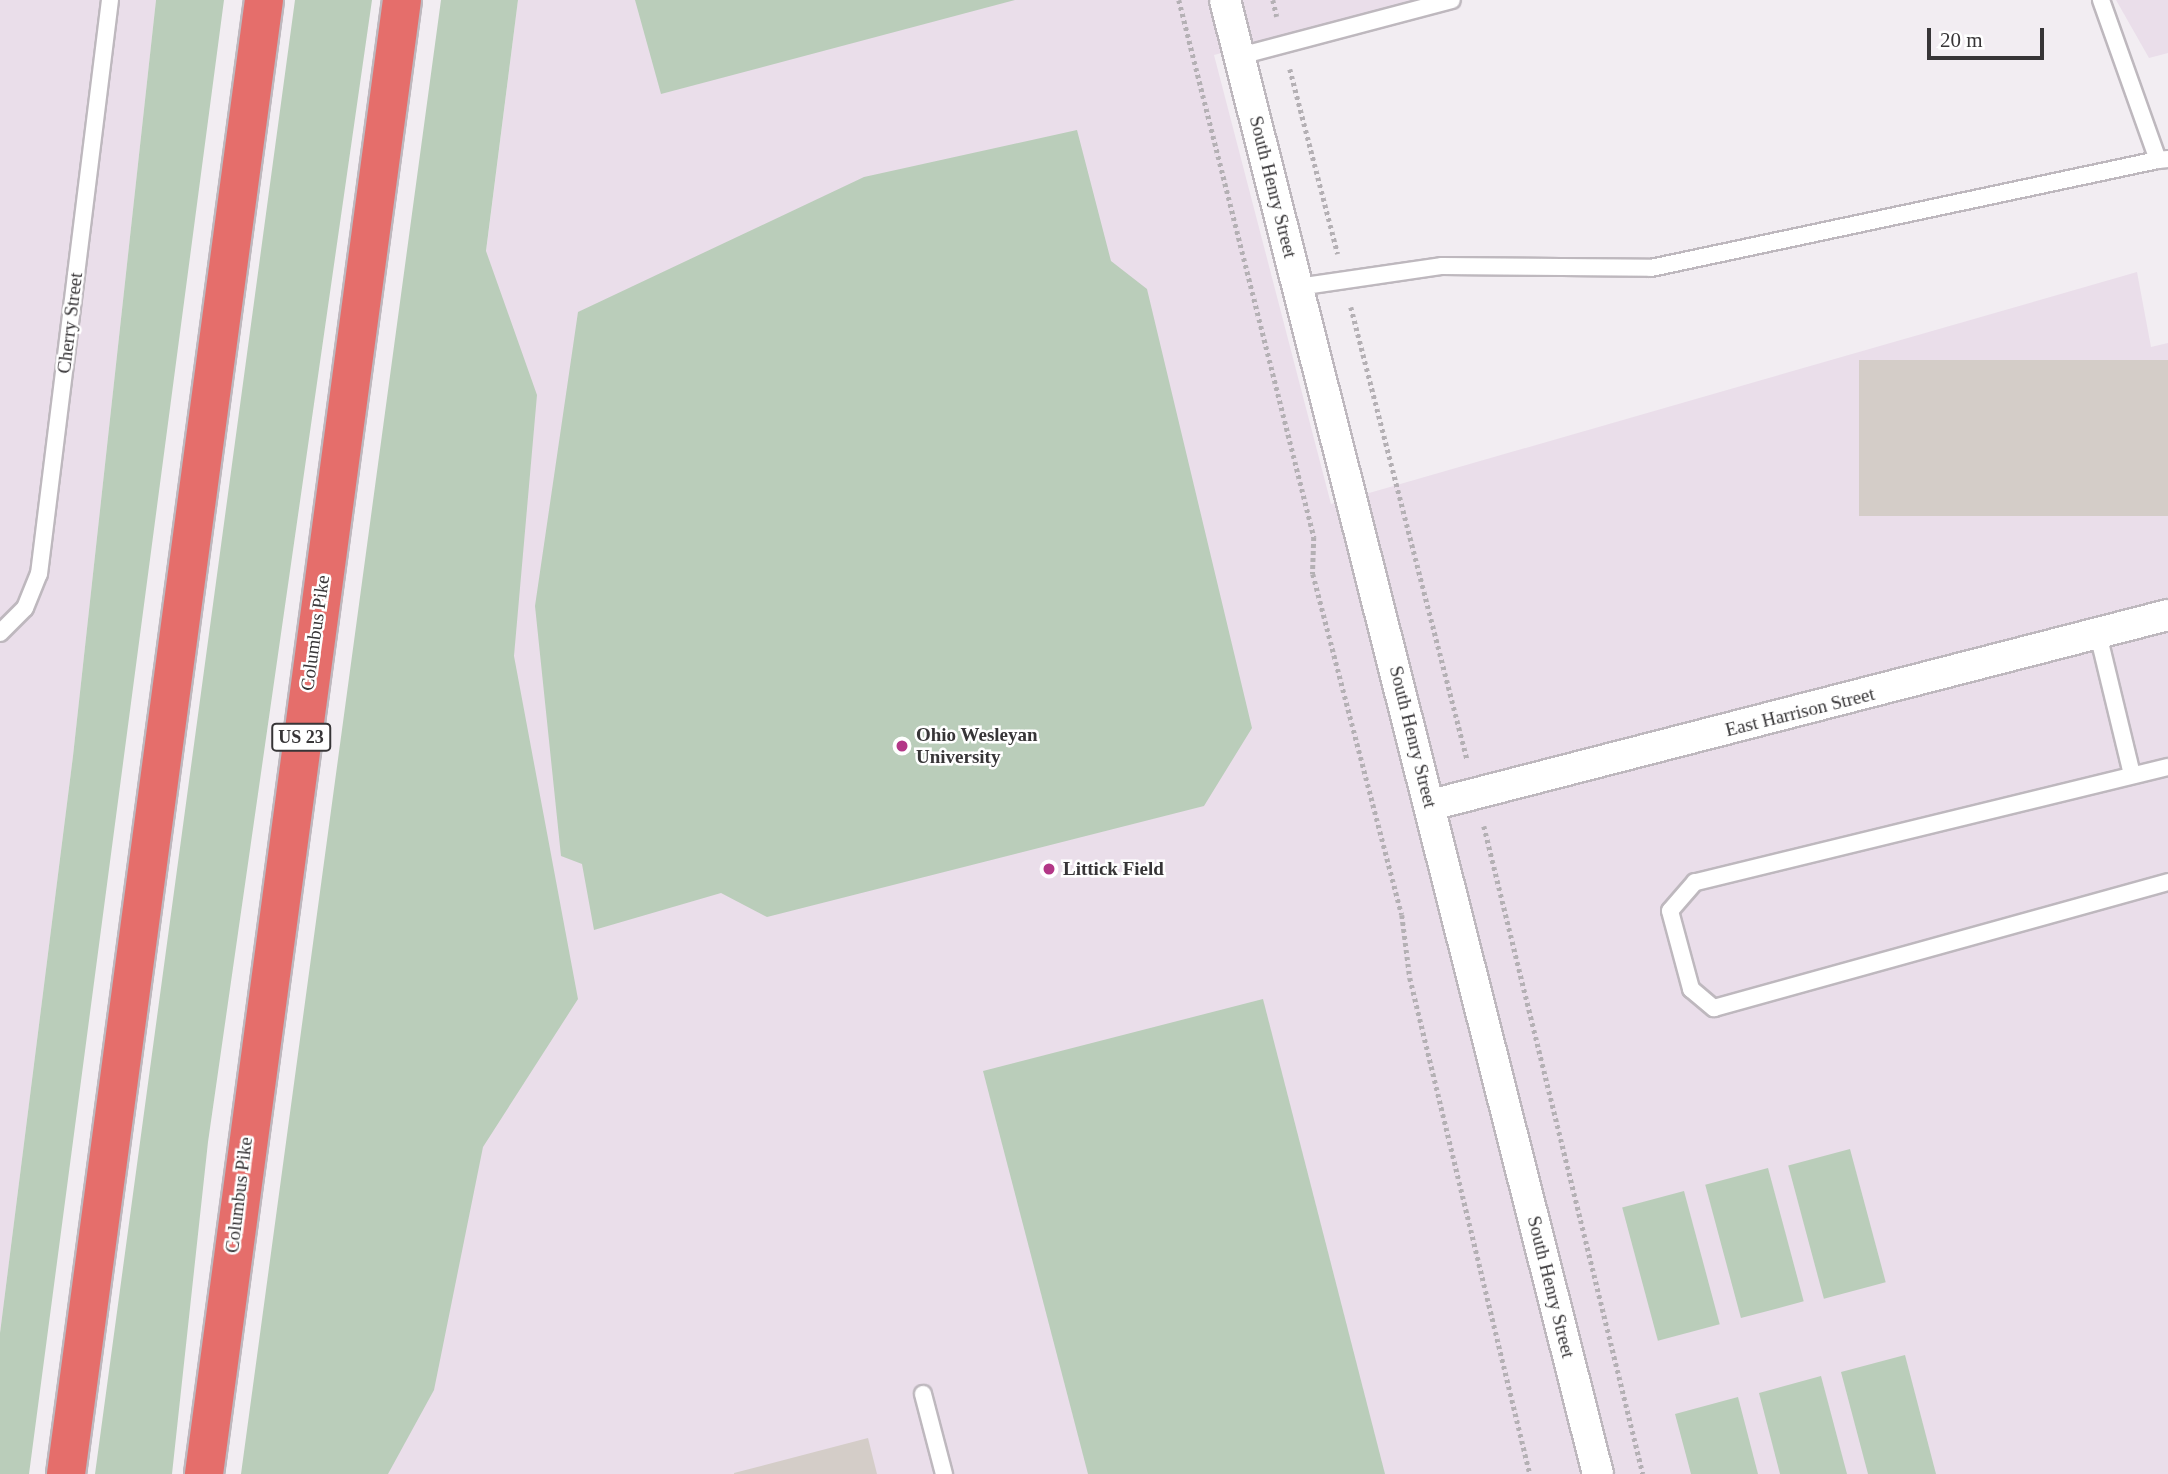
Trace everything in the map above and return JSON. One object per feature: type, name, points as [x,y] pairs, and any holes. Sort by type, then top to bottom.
[{"type":"highway","points":[[66,1474],[264,0]]},
{"type":"highway","name":"Columbus Pike","points":[[204,1474],[402,0]]},
{"type":"street","name":"South Henry Street","points":[[1225,0],[1598,1474]]},
{"type":"street","name":"East Harrison Street","points":[[1431,806],[2168,615]]},
{"type":"lane","name":"Cherry Street","points":[[0,633],[25,608],[38,574],[110,0]]},
{"type":"lane","points":[[1240,56],[1452,0]]},
{"type":"lane","points":[[1298,287],[1442,266],[1651,268],[2163,159],[2101,0]]},
{"type":"lane","points":[[2098,634],[2132,775]]},
{"type":"lane","points":[[2168,768],[1695,882],[1670,911],[1691,989],[1714,1008],[2168,882]]},
{"type":"lane","points":[[923,1394],[944,1474]]},
{"type":"path","points":[[1179,0],[1314,537],[1313,574],[1402,915],[1410,978],[1530,1474]]},
{"type":"path","points":[[1273,0],[1476,794],[1643,1474]]},
{"type":"shaded area","points":[[0,0],[156,0],[73,756],[0,1333]]},
{"type":"shaded area","name":"Ohio Wesleyan University","points":[[518,0],[1416,0],[1214,55],[1331,504],[2137,272],[2151,347],[2168,343],[2168,1474],[298,1474],[486,252]]},
{"type":"shaded area","points":[[2116,0],[2168,0],[2168,53],[2149,58]]},
{"type":"green space","points":[[156,0],[224,0],[29,1474],[0,1474],[0,1333],[73,756]]},
{"type":"green space","points":[[295,0],[372,0],[208,1142],[172,1474],[95,1474]]},
{"type":"green space","points":[[441,0],[518,0],[486,251],[537,395],[514,656],[578,999],[483,1147],[434,1390],[388,1474],[241,1474]]},
{"type":"green space","points":[[635,0],[1015,0],[661,94]]},
{"type":"green space","points":[[1077,130],[1111,261],[1147,289],[1252,728],[1204,806],[767,917],[721,893],[594,930],[582,864],[561,856],[535,606],[578,312],[864,177]]},
{"type":"green space","points":[[1263,999],[1385,1474],[1088,1474],[983,1071]]},
{"type":"green space","points":[[1850,1149],[1886,1282],[1824,1299],[1788,1166]]},
{"type":"green space","points":[[1768,1168],[1804,1301],[1741,1318],[1705,1185]]},
{"type":"green space","points":[[1684,1191],[1720,1324],[1658,1341],[1622,1208]]},
{"type":"green space","points":[[1905,1355],[1936,1474],[1868,1474],[1841,1372]]},
{"type":"green space","points":[[1821,1376],[1847,1474],[1780,1474],[1759,1393]]},
{"type":"green space","points":[[1738,1397],[1758,1474],[1691,1474],[1675,1414]]},
{"type":"building","points":[[1859,360],[2168,360],[2168,516],[1859,516]]},
{"type":"building","points":[[868,1438],[877,1474],[734,1474],[734,1473]]},
{"type":"place","name":"Ohio Wesleyan University","points":[[902,746]]},
{"type":"place","name":"Littick Field","points":[[1049,869]]}]
